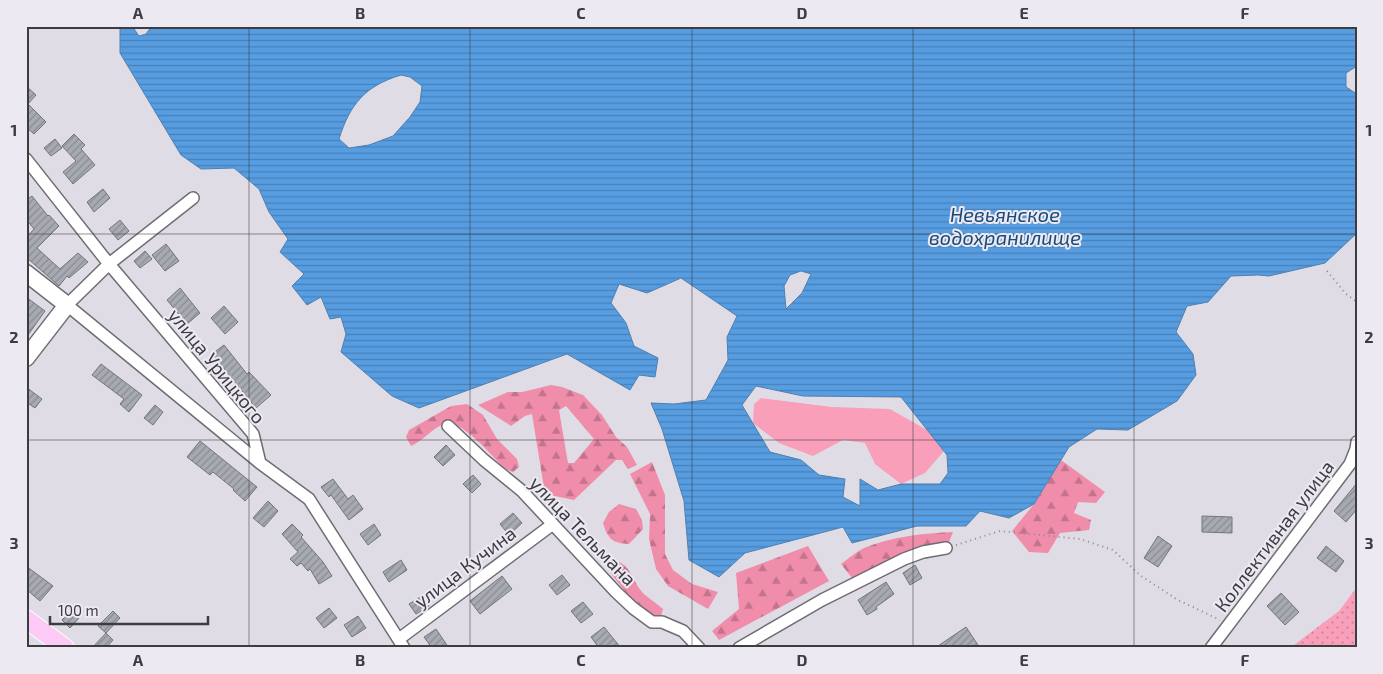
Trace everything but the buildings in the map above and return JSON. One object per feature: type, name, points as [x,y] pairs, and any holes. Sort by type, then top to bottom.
[{"type":"main road","points":[[26,619],[65,648]]},
{"type":"street","name":"улица Урицкого","points":[[26,159],[109,264],[253,434],[260,463]]},
{"type":"street","points":[[26,358],[66,305],[109,264],[193,198]]},
{"type":"street","points":[[26,273],[260,463],[309,499],[402,643]]},
{"type":"street","name":"улица Тельмана","points":[[448,426],[484,460],[522,491],[633,608],[652,622],[662,622],[682,631],[698,648]]},
{"type":"street","name":"Коллективная улица","points":[[1212,648],[1228,624],[1350,464],[1357,442]]},
{"type":"street","name":"улица Кучина","points":[[402,643],[553,524]]},
{"type":"street","points":[[739,648],[822,600],[904,559],[923,552],[946,548]]},
{"type":"path","points":[[1327,271],[1346,294],[1357,302]]},
{"type":"path","points":[[946,548],[1000,531],[1080,540],[1113,550],[1141,576],[1178,600],[1228,624]]},
{"type":"shaded area","points":[[761,398],[832,407],[890,409],[927,430],[944,451],[925,473],[901,484],[875,464],[865,443],[843,440],[813,456],[779,443],[753,423],[754,404]]},
{"type":"shaded area","points":[[1357,587],[1357,648],[1290,648],[1339,611]]},
{"type":"green space","points":[[551,385],[583,395],[602,415],[616,437],[627,447],[637,465],[628,469],[622,460],[616,460],[574,500],[545,494],[532,414],[525,416],[511,426],[478,405],[508,392],[522,392]],"holes":[[[566,406],[594,439],[574,463],[568,463],[559,410]]]},
{"type":"green space","points":[[467,404],[483,415],[497,439],[517,459],[519,467],[513,472],[505,469],[476,439],[459,426],[451,423],[444,424],[431,431],[411,446],[406,437],[409,430],[451,406]]},
{"type":"green space","points":[[1061,460],[1105,492],[1096,503],[1078,502],[1074,513],[1091,520],[1089,530],[1060,533],[1048,553],[1029,552],[1012,531],[1034,504]]},
{"type":"green space","points":[[652,462],[665,495],[665,554],[673,570],[692,584],[718,592],[708,609],[668,586],[656,569],[649,539],[650,514],[630,474]]},
{"type":"green space","points":[[619,504],[636,509],[642,520],[643,529],[629,544],[612,540],[603,523],[609,512]]},
{"type":"green space","points":[[953,532],[949,542],[910,550],[852,578],[841,564],[864,548],[874,544],[896,538]]},
{"type":"green space","points":[[808,546],[829,581],[719,640],[712,631],[739,609],[736,573]]},
{"type":"green space","points":[[612,559],[624,565],[644,594],[663,609],[660,620],[636,603],[617,581],[605,565]]},
{"type":"water","name":"Невьянское водохранилище","points":[[120,26],[132,26],[139,36],[146,34],[152,26],[1357,26],[1357,66],[1346,73],[1346,87],[1357,94],[1357,233],[1325,263],[1269,276],[1231,276],[1208,302],[1187,306],[1176,332],[1193,354],[1196,375],[1177,401],[1128,430],[1097,429],[1069,447],[1034,504],[1009,518],[980,511],[966,526],[917,526],[852,543],[843,527],[745,553],[719,577],[689,560],[684,501],[662,429],[651,403],[674,404],[706,400],[728,360],[727,337],[737,316],[681,278],[647,293],[619,284],[611,303],[626,323],[634,346],[658,358],[655,377],[639,375],[630,390],[567,354],[419,408],[392,396],[341,352],[346,334],[341,317],[330,319],[321,297],[307,305],[292,286],[304,274],[280,252],[288,239],[269,212],[259,189],[234,168],[201,169],[181,155],[120,53]],"holes":[[[401,75],[410,77],[422,86],[420,102],[410,117],[393,136],[369,145],[349,148],[339,139],[354,106],[368,91],[388,79]],[[801,271],[811,274],[802,293],[786,309],[784,286],[790,275]],[[756,386],[803,396],[901,397],[947,455],[948,473],[940,484],[901,484],[878,490],[860,479],[860,506],[843,497],[845,479],[819,475],[801,460],[770,452],[742,405]]]}]
